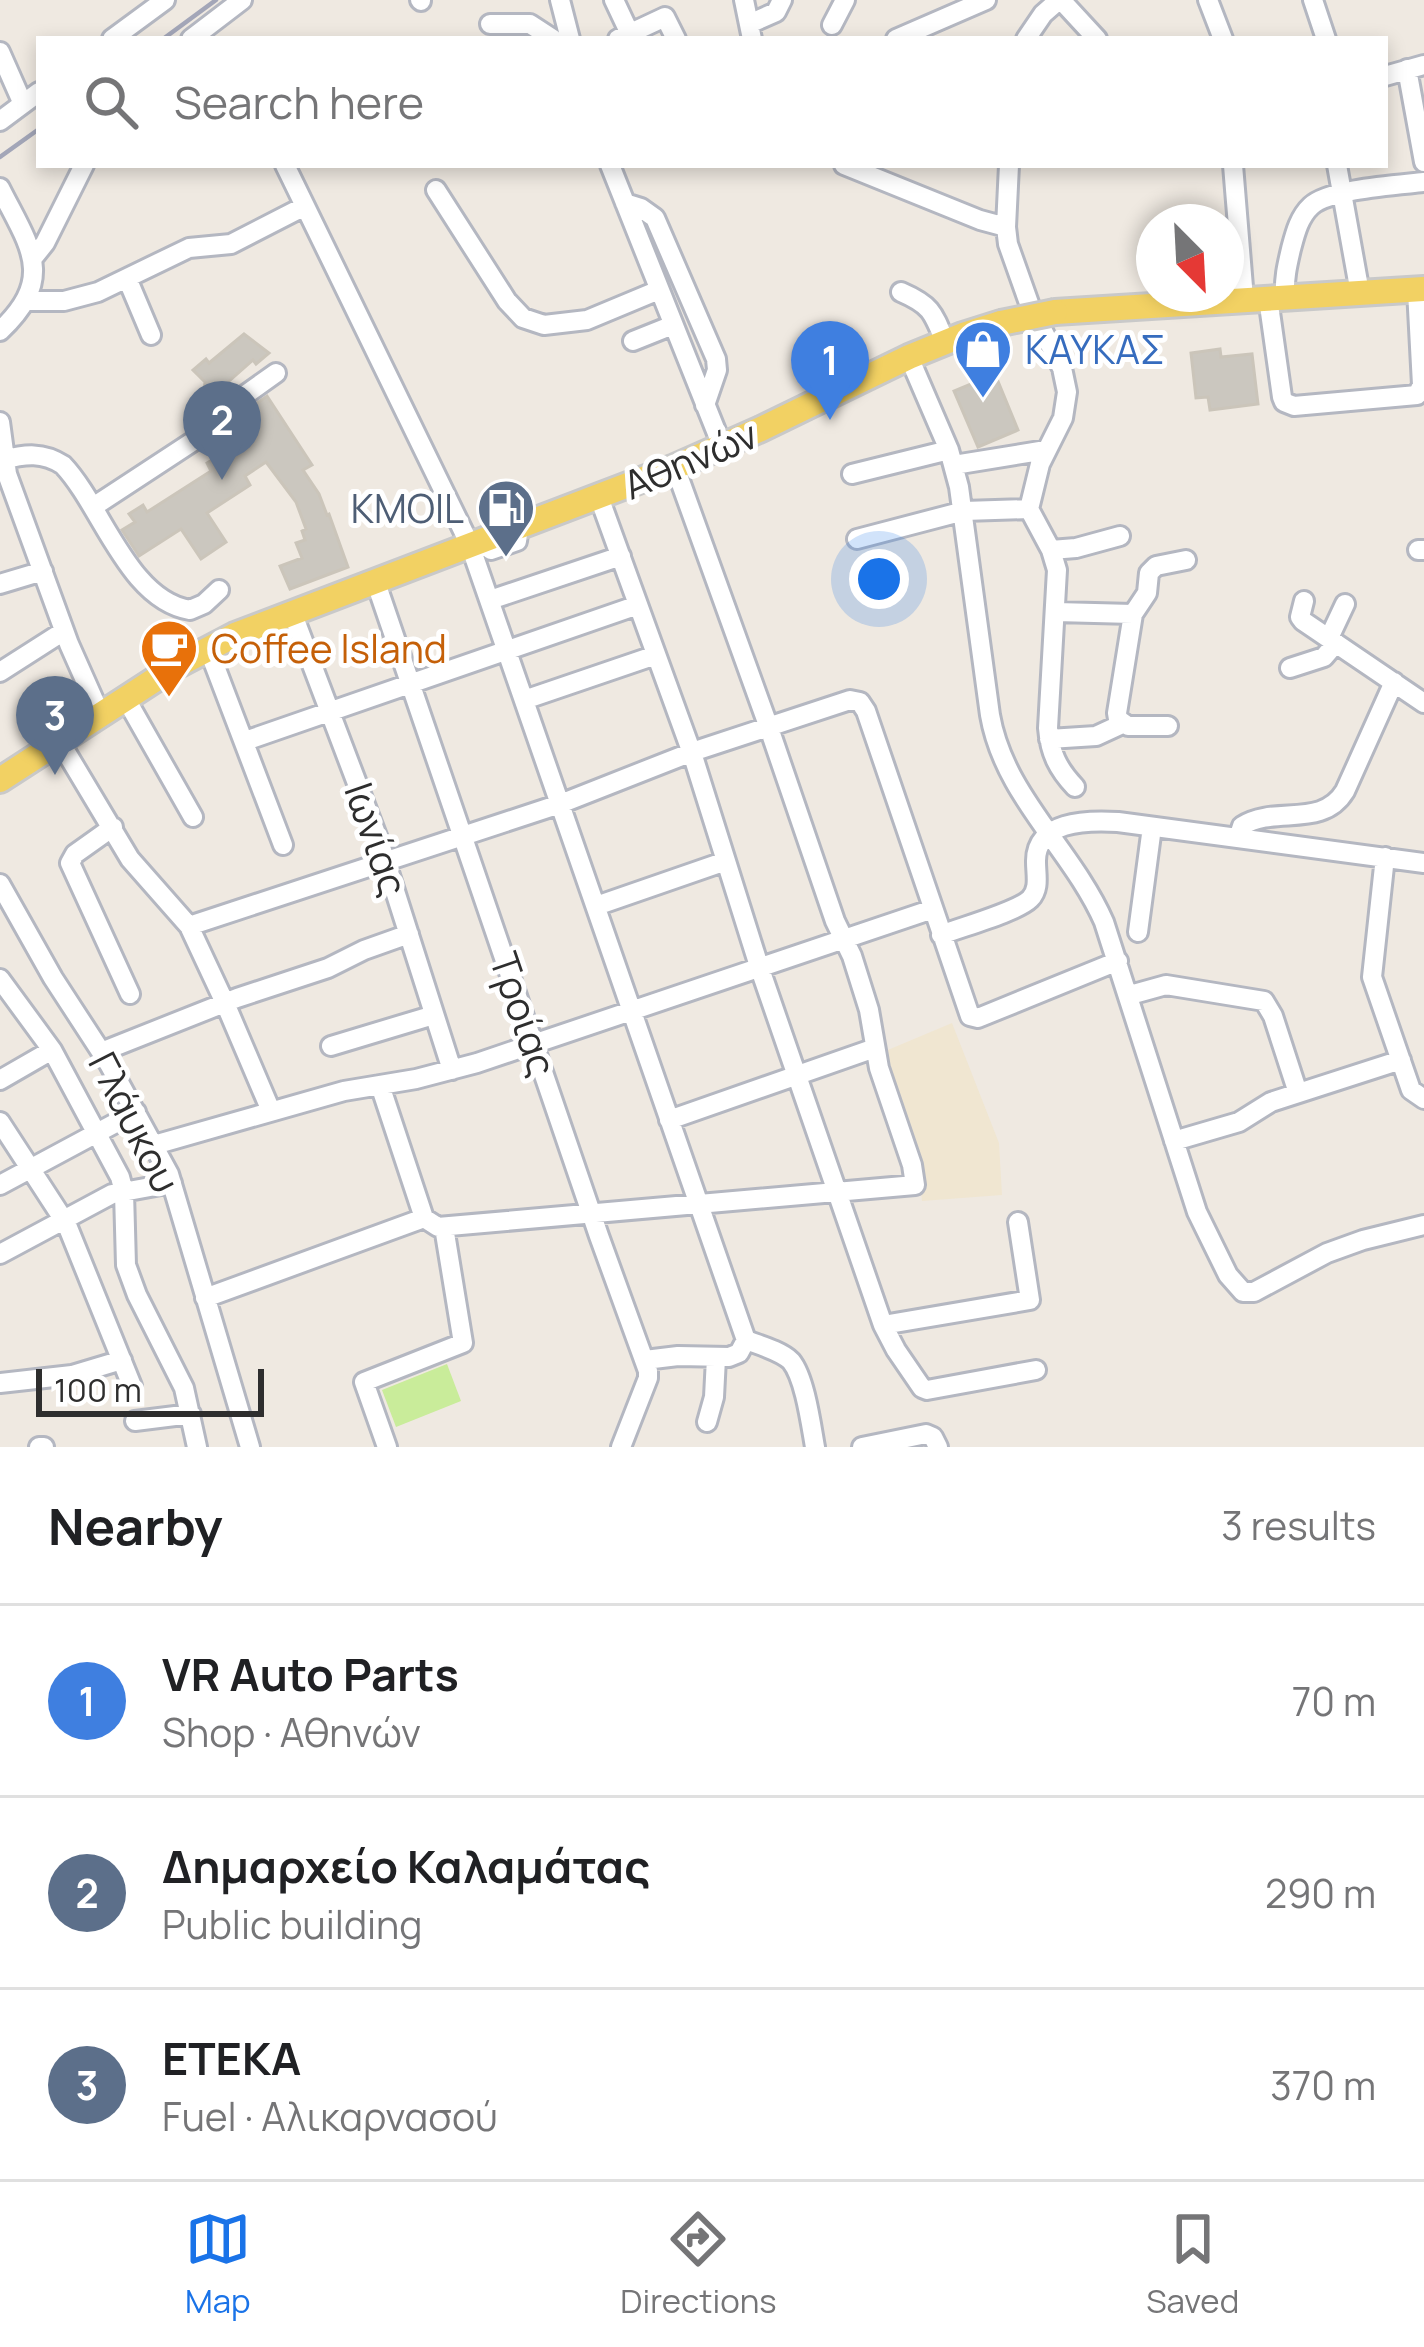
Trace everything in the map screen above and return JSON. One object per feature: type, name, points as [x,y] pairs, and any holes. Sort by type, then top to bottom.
[{"type":"main road","name":"Αθηνών","points":[[0,780],[208,648],[675,467],[945,342],[1055,312],[1421,290]]},
{"type":"street","points":[[116,36],[165,0]]},
{"type":"street","points":[[198,36],[242,0]]},
{"type":"street","points":[[560,0],[569,36]]},
{"type":"street","points":[[614,0],[624,36],[665,17],[680,0]]},
{"type":"street","points":[[744,0],[751,31],[776,12],[782,0]]},
{"type":"street","points":[[832,25],[845,0]]},
{"type":"street","points":[[903,36],[986,0]]},
{"type":"street","points":[[1028,36],[1060,0],[1094,36]]},
{"type":"street","points":[[1209,0],[1222,36]]},
{"type":"street","points":[[1313,0],[1325,36]]},
{"type":"street","points":[[665,17],[674,36]]},
{"type":"street","points":[[490,23],[530,24],[549,36]]},
{"type":"street","points":[[0,52],[31,98],[0,121]]},
{"type":"street","points":[[1416,67],[1424,162]]},
{"type":"street","points":[[33,258],[82,168]]},
{"type":"street","points":[[286,168],[475,543],[524,700],[746,1340],[739,1353],[716,1358],[645,1360],[647,1378],[621,1447]]},
{"type":"street","points":[[611,168],[722,446]]},
{"type":"street","points":[[851,168],[1006,227]]},
{"type":"street","points":[[1009,168],[1006,227],[1010,251],[1066,379],[1063,418],[1046,450],[1029,509],[1057,570],[1049,739],[1055,761],[1075,787]]},
{"type":"street","points":[[1234,168],[1266,298],[1284,402],[1294,406],[1417,395],[1422,385],[1421,290]]},
{"type":"street","points":[[1337,168],[1360,293]]},
{"type":"street","points":[[1266,298],[1285,274],[1300,221],[1317,201],[1424,182]]},
{"type":"street","points":[[0,188],[33,258],[26,301],[0,331]]},
{"type":"street","points":[[436,190],[507,301],[523,318],[544,325],[586,320],[658,290]]},
{"type":"street","points":[[625,203],[656,218],[716,359],[718,370],[706,405]]},
{"type":"street","points":[[26,301],[46,303],[98,292],[189,248],[231,244],[305,206]]},
{"type":"street","points":[[127,278],[151,335]]},
{"type":"street","points":[[901,292],[929,308],[945,342]]},
{"type":"street","points":[[633,341],[673,325]]},
{"type":"street","points":[[909,357],[952,458],[964,512],[994,740],[1047,833],[1096,904],[1204,1229],[1228,1275],[1243,1292],[1268,1286],[1304,1264],[1363,1240],[1424,1225]]},
{"type":"street","points":[[93,507],[215,428],[238,400],[276,373]]},
{"type":"street","points":[[0,422],[3,460],[64,632],[101,716]]},
{"type":"street","points":[[852,474],[952,458],[1046,450]]},
{"type":"street","points":[[3,460],[32,454],[53,458],[72,474],[135,571],[161,599],[190,610],[219,590]]},
{"type":"street","points":[[380,1084],[424,1218],[435,1226],[915,1185],[879,1068],[869,1010],[675,467]]},
{"type":"street","points":[[599,497],[692,752],[759,966],[896,1351],[927,1390],[1036,1370]]},
{"type":"street","points":[[857,538],[964,512],[1029,509]]},
{"type":"street","points":[[1051,550],[1095,545],[1120,536]]},
{"type":"street","points":[[490,600],[621,556]]},
{"type":"street","points":[[1122,724],[1118,713],[1133,614],[1145,599],[1152,568],[1186,560]]},
{"type":"street","points":[[0,584],[43,571]]},
{"type":"street","name":"Τροίας","points":[[375,580],[645,1360]]},
{"type":"street","points":[[1304,601],[1301,619],[1424,703]]},
{"type":"street","points":[[245,741],[638,604]]},
{"type":"street","points":[[1290,668],[1324,657],[1346,604]]},
{"type":"street","name":"Ιωνίας","points":[[292,612],[386,861],[452,1070]]},
{"type":"street","points":[[1056,612],[1133,614]]},
{"type":"street","points":[[0,672],[64,632]]},
{"type":"street","points":[[208,648],[283,845]]},
{"type":"street","points":[[524,700],[656,655]]},
{"type":"street","points":[[1238,838],[1242,826],[1257,818],[1310,814],[1335,805],[1346,791],[1394,682]]},
{"type":"street","points":[[126,698],[193,818]]},
{"type":"street","points":[[189,926],[560,804],[692,752],[850,700],[860,702],[866,711],[970,1016],[978,1018],[1118,961]]},
{"type":"street","points":[[1049,739],[1096,736],[1122,724],[1168,726]]},
{"type":"street","points":[[60,742],[137,867],[189,926],[271,1111]]},
{"type":"street","points":[[941,934],[1031,898],[1037,886],[1038,844],[1047,833],[1091,821],[1424,863]]},
{"type":"street","points":[[112,827],[70,863],[130,994]]},
{"type":"street","points":[[1138,932],[1152,827]]},
{"type":"street","points":[[1385,857],[1372,970],[1412,1090],[1424,1099]]},
{"type":"street","points":[[596,906],[726,861]]},
{"type":"street","name":"Γλάυκου","points":[[0,884],[136,1112],[172,1183],[250,1447]]},
{"type":"street","points":[[154,1145],[271,1111],[452,1070],[933,909]]},
{"type":"street","points":[[101,1052],[409,934]]},
{"type":"street","points":[[0,979],[52,1050],[120,1177],[125,1265],[179,1376],[197,1447]]},
{"type":"street","points":[[1130,995],[1166,985],[1264,1000],[1298,1093]]},
{"type":"street","points":[[331,1046],[434,1015]]},
{"type":"street","points":[[669,1120],[875,1048]]},
{"type":"street","points":[[0,1079],[52,1050]]},
{"type":"street","points":[[1174,1141],[1239,1122],[1271,1102],[1400,1060]]},
{"type":"street","points":[[0,1185],[136,1112]]},
{"type":"street","points":[[0,1122],[64,1221],[133,1386]]},
{"type":"street","points":[[0,1254],[112,1194],[172,1183]]},
{"type":"street","points":[[205,1298],[424,1218]]},
{"type":"street","points":[[883,1324],[1030,1300],[1018,1222]]},
{"type":"street","points":[[386,1447],[364,1382],[463,1343],[444,1227]]},
{"type":"street","points":[[746,1340],[792,1363],[815,1447]]},
{"type":"street","points":[[707,1422],[716,1358]]},
{"type":"street","points":[[0,1383],[72,1375],[122,1360]]},
{"type":"street","points":[[135,1421],[191,1414]]},
{"type":"street","points":[[862,1447],[924,1434],[932,1436],[938,1447]]},
{"type":"shaded area","points":[[952,1023],[999,1143],[1002,1195],[922,1201],[919,1172],[883,1052]]},
{"type":"green space","points":[[447,1364],[461,1401],[396,1427],[382,1390]]},
{"type":"building","points":[[244,334],[269,353],[256,364],[253,360],[227,383],[219,392],[218,403],[208,415],[202,414],[205,382],[193,370]]},
{"type":"building","points":[[1220,349],[1221,357],[1252,354],[1258,404],[1210,410],[1208,397],[1196,398],[1191,353]]},
{"type":"building","points":[[995,374],[1018,430],[978,447],[954,391]]},
{"type":"building","points":[[267,396],[312,465],[303,470],[329,514],[348,567],[290,589],[280,566],[302,558],[296,543],[305,540],[302,531],[306,529],[296,502],[266,462],[245,476],[250,485],[207,513],[226,542],[201,559],[181,529],[139,556],[122,530],[135,522],[129,514],[143,505],[147,512],[211,471],[207,463],[220,455],[224,461],[252,444],[238,421]]},
{"type":"railway","points":[[167,36],[216,0]]},
{"type":"railway","points":[[0,157],[36,131]]},
{"type":"place","name":"ΚΑΥΚΑΣ","points":[[983,400]]},
{"type":"place","name":"VR Auto Parts","points":[[830,420]]},
{"type":"place","name":"Δημαρχείο Καλαμάτας","points":[[222,480]]},
{"type":"place","name":"KMOIL","points":[[506,559]]},
{"type":"place","name":"Coffee Island","points":[[169,699]]},
{"type":"place","name":"ΕΤΕΚΑ","points":[[55,775]]}]
